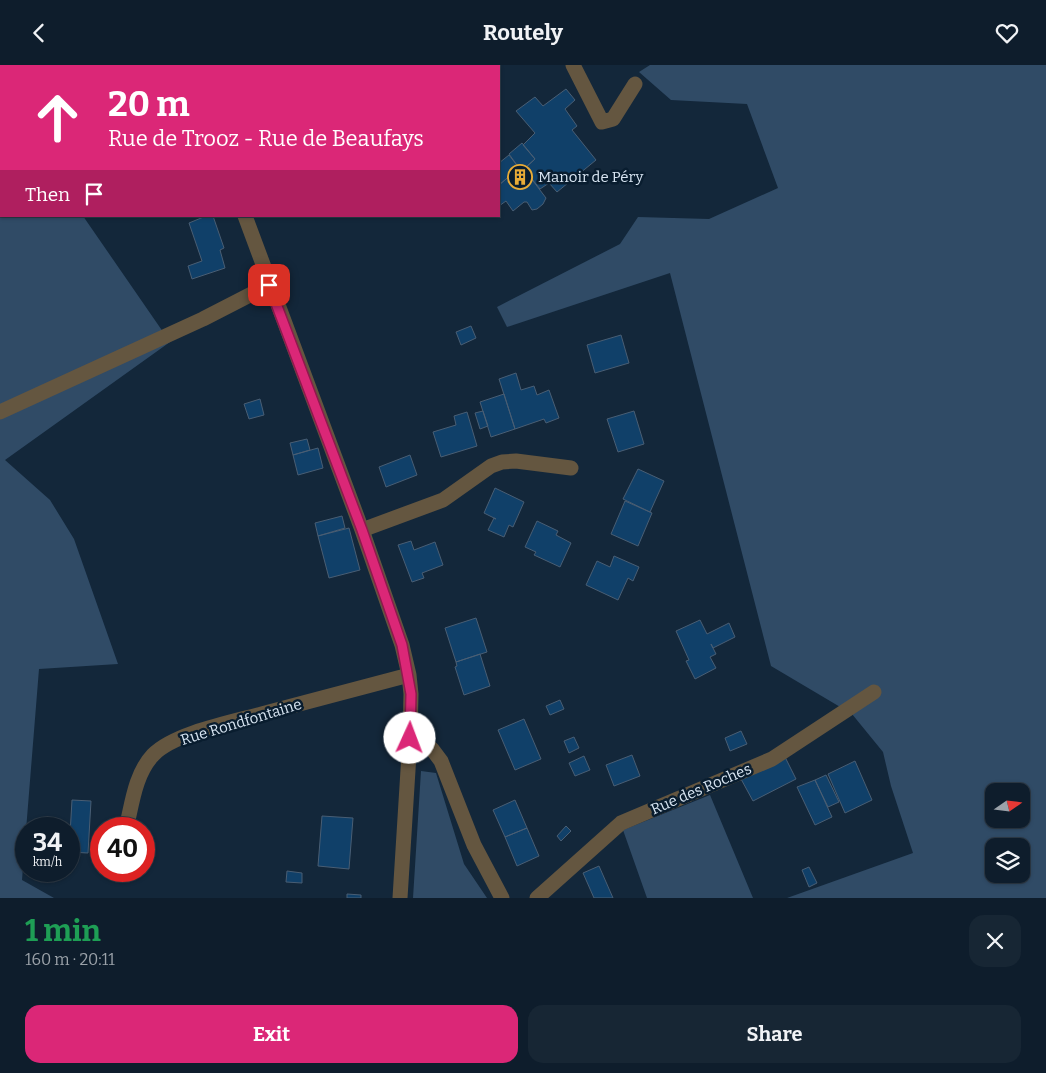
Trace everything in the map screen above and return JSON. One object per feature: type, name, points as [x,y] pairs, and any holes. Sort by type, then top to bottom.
[{"type":"street","points":[[573,65],[602,122],[613,119],[635,84]]},
{"type":"street","points":[[245,217],[269,285],[362,530],[402,645],[409,675],[411,694],[410,738],[400,898]]},
{"type":"street","points":[[0,412],[203,319],[269,285]]},
{"type":"street","points":[[362,530],[443,500],[490,467],[502,462],[516,461],[571,468]]},
{"type":"street","name":"Rue Rondfontaine","points":[[129,817],[135,791],[145,764],[154,753],[169,744],[208,729],[409,675]]},
{"type":"street","name":"Rue des Roches","points":[[537,898],[621,823],[772,759],[874,692]]},
{"type":"street","points":[[410,738],[421,741],[432,749],[441,761],[474,845],[502,898]]},
{"type":"shaded area","points":[[650,65],[1046,65],[1046,898],[787,898],[913,853],[891,786],[883,752],[852,714],[771,666],[670,273],[507,327],[497,307],[620,244],[638,217],[709,219],[778,188],[747,104],[671,100],[639,72]]},
{"type":"shaded area","points":[[0,217],[84,217],[170,342],[5,460],[50,500],[74,539],[118,664],[39,669],[27,817],[15,817],[15,882],[26,882],[54,898],[0,898]]},
{"type":"shaded area","points":[[421,771],[436,773],[464,864],[487,898],[413,898]]},
{"type":"shaded area","points":[[710,795],[753,898],[647,898],[623,830]]},
{"type":"building","points":[[566,89],[575,100],[565,109],[577,126],[572,130],[596,160],[557,192],[549,183],[540,189],[524,169],[535,159],[523,145],[535,133],[516,111],[535,97],[543,106]]},
{"type":"building","name":"Manoir de Péry","points":[[522,143],[535,159],[524,169],[546,198],[537,209],[532,210],[527,202],[524,202],[513,211],[506,201],[500,205],[500,184],[519,168],[509,154]]},
{"type":"building","points":[[509,155],[519,168],[500,184],[500,162]]},
{"type":"building","points":[[204,217],[213,217],[224,248],[220,250],[225,268],[192,279],[188,266],[202,261],[189,223]]},
{"type":"building","points":[[471,326],[476,338],[461,345],[456,332]]},
{"type":"building","points":[[621,335],[629,363],[595,373],[587,345]]},
{"type":"building","points":[[516,373],[521,390],[534,386],[537,395],[549,390],[559,418],[546,423],[544,419],[515,429],[499,379]]},
{"type":"building","points":[[504,394],[515,429],[491,437],[480,402]]},
{"type":"building","points":[[260,399],[264,415],[249,419],[244,404]]},
{"type":"building","points":[[483,411],[488,426],[480,429],[475,413]]},
{"type":"building","points":[[634,411],[644,444],[618,452],[607,419]]},
{"type":"building","points":[[467,412],[477,446],[441,457],[433,432],[456,425],[454,416]]},
{"type":"building","points":[[307,439],[310,450],[293,455],[290,443]]},
{"type":"building","points":[[318,448],[323,468],[298,475],[293,455]]},
{"type":"building","points":[[410,455],[417,475],[386,487],[379,467]]},
{"type":"building","points":[[638,469],[664,481],[650,512],[623,499]]},
{"type":"building","points":[[495,488],[524,502],[513,527],[509,525],[504,537],[488,530],[494,518],[484,513]]},
{"type":"building","points":[[625,501],[652,513],[638,546],[611,534]]},
{"type":"building","points":[[342,516],[345,528],[318,536],[315,523]]},
{"type":"building","points":[[537,521],[558,531],[556,535],[571,543],[560,567],[534,555],[536,552],[525,547]]},
{"type":"building","points":[[349,528],[360,570],[329,578],[318,536]]},
{"type":"building","points":[[411,541],[414,550],[435,542],[443,565],[422,573],[424,578],[412,582],[398,545]]},
{"type":"building","points":[[614,556],[639,567],[633,581],[628,578],[618,600],[586,585],[597,561],[610,567]]},
{"type":"building","points":[[476,618],[487,652],[456,662],[445,628]]},
{"type":"building","points":[[700,620],[707,634],[729,623],[735,637],[713,648],[716,654],[710,657],[716,668],[695,679],[686,661],[689,660],[676,631]]},
{"type":"building","points":[[480,654],[490,686],[464,695],[455,667],[457,666],[456,662]]},
{"type":"building","points":[[560,700],[564,709],[550,715],[546,706]]},
{"type":"building","points":[[524,719],[541,759],[515,770],[498,730]]},
{"type":"building","points":[[741,731],[747,744],[730,751],[725,738]]},
{"type":"building","points":[[574,737],[579,748],[569,753],[564,741]]},
{"type":"building","points":[[632,755],[640,776],[614,786],[606,765]]},
{"type":"building","points":[[584,756],[590,770],[575,776],[569,763]]},
{"type":"building","points":[[785,757],[796,779],[753,801],[741,779]]},
{"type":"building","points":[[855,761],[872,800],[845,813],[828,774]]},
{"type":"building","points":[[826,775],[839,802],[828,807],[815,780]]},
{"type":"building","points":[[815,780],[832,817],[815,825],[797,787]]},
{"type":"building","points":[[72,800],[91,801],[88,853],[80,853],[80,817],[71,817]]},
{"type":"building","points":[[515,800],[527,828],[505,837],[493,810]]},
{"type":"building","points":[[322,816],[353,818],[349,869],[318,866]]},
{"type":"building","points":[[566,826],[571,831],[561,841],[557,836]]},
{"type":"building","points":[[527,828],[539,856],[517,866],[505,837]]},
{"type":"building","points":[[599,866],[613,898],[594,898],[583,873]]},
{"type":"building","points":[[809,867],[817,883],[809,887],[802,870]]},
{"type":"building","points":[[287,871],[302,873],[302,883],[286,882]]},
{"type":"building","points":[[347,894],[361,895],[361,898],[347,898]]},
{"type":"place","name":"Manoir de Péry","points":[[520,177]]},
{"type":"route","points":[[269,285],[362,530],[402,645],[411,694],[410,738]]}]
